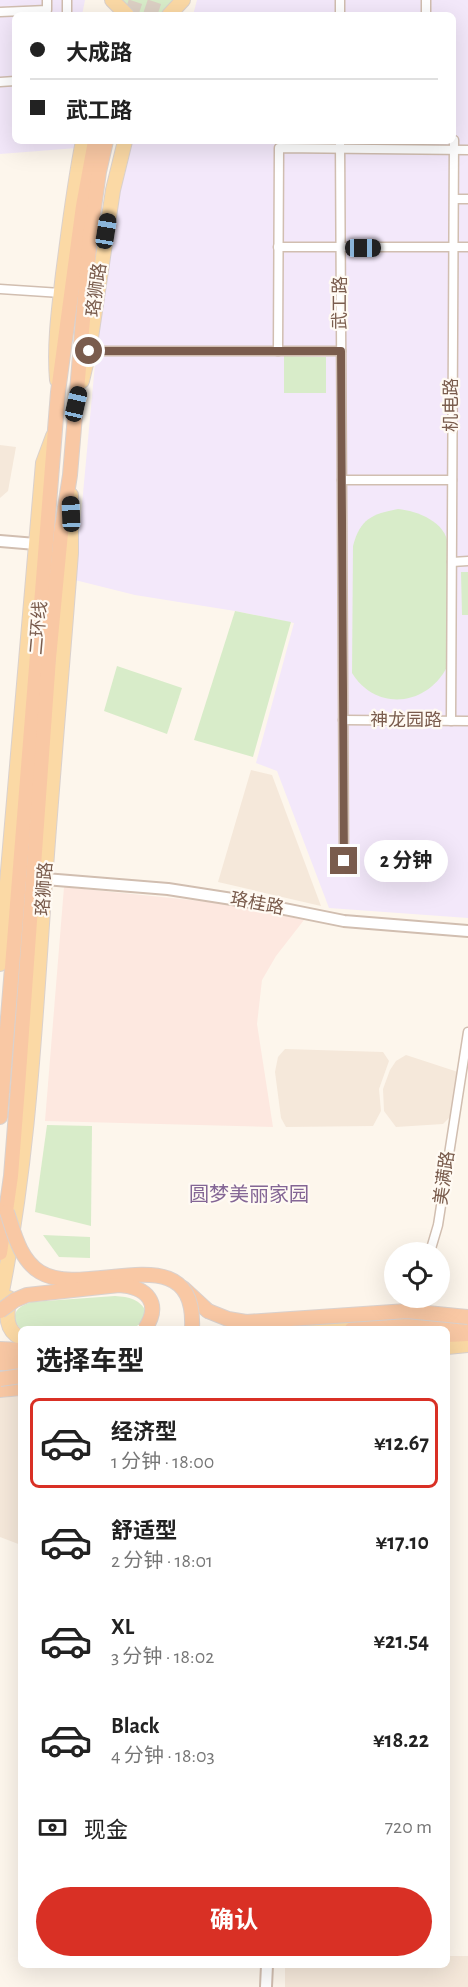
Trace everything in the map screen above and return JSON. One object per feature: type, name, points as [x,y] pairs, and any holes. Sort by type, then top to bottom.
[{"type":"highway","name":"二环线","points":[[0,1117],[54,431],[83,206],[94,144]]},
{"type":"highway","name":"二环线","points":[[5,1254],[6,1212],[18,1087],[49,658],[61,534],[70,475],[93,207],[105,144]]},
{"type":"highway","points":[[85,296],[111,144]]},
{"type":"highway","points":[[6,1212],[25,1256],[41,1272],[64,1280],[139,1274],[160,1275],[183,1288],[208,1311],[228,1319],[246,1322],[406,1311],[468,1317]]},
{"type":"highway","points":[[0,1311],[15,1299],[27,1294],[119,1285],[131,1286],[142,1290],[149,1298],[152,1317],[147,1326]]},
{"type":"highway","points":[[183,1288],[191,1311],[192,1326]]},
{"type":"highway","points":[[396,1326],[468,1322]]},
{"type":"highway","points":[[450,1335],[468,1334]]},
{"type":"highway","points":[[0,1349],[18,1350]]},
{"type":"highway","points":[[0,1363],[18,1363]]},
{"type":"highway","points":[[0,1379],[18,1379]]},
{"type":"highway","points":[[0,1390],[18,1388]]},
{"type":"main road","points":[[172,12],[183,0]]},
{"type":"main road","name":"珞狮路","points":[[58,392],[55,353],[76,175],[82,144]]},
{"type":"main road","name":"珞狮路","points":[[76,404],[89,351],[113,190],[123,144]]},
{"type":"main road","points":[[0,964],[43,463],[54,431]]},
{"type":"main road","name":"珞狮路","points":[[0,1301],[5,1254],[21,1179],[31,1086],[71,553],[70,475]]},
{"type":"main road","points":[[5,1254],[13,1277],[7,1322],[11,1331],[18,1336]]},
{"type":"main road","points":[[310,1326],[411,1318],[468,1317]]},
{"type":"main road","points":[[0,1343],[18,1343]]},
{"type":"main road","points":[[450,1347],[468,1345]]},
{"type":"main road","points":[[0,1390],[18,1381]]},
{"type":"street","points":[[278,351],[279,148],[454,144],[468,150]]},
{"type":"street","name":"机电路","points":[[451,721],[454,144]]},
{"type":"street","name":"武工路","points":[[340,145],[344,861]]},
{"type":"street","points":[[455,199],[468,199]]},
{"type":"street","points":[[278,247],[468,247]]},
{"type":"street","points":[[0,289],[61,293]]},
{"type":"street","points":[[89,351],[341,351]]},
{"type":"street","points":[[342,480],[452,480]]},
{"type":"street","points":[[0,541],[36,544]]},
{"type":"street","points":[[452,562],[468,561]]},
{"type":"street","name":"神龙园路","points":[[343,720],[468,721]]},
{"type":"street","name":"珞桂路","points":[[45,879],[168,889],[245,901],[344,921],[468,931]]},
{"type":"street","name":"美满路","points":[[433,1242],[438,1225],[468,1032]]},
{"type":"street","points":[[411,1318],[414,1308]]},
{"type":"street","points":[[266,1987],[267,1968]]},
{"type":"shaded area","points":[[0,0],[85,0],[83,12],[12,12],[12,144],[78,144],[77,148],[0,154]]},
{"type":"shaded area","points":[[197,0],[468,0],[468,918],[329,908],[277,771],[256,763],[294,623],[135,595],[75,580],[101,299],[118,192],[132,144],[456,144],[456,12],[194,12]]},
{"type":"shaded area","points":[[0,445],[16,447],[8,491],[0,498]]},
{"type":"shaded area","points":[[251,770],[272,775],[321,906],[218,882]]},
{"type":"shaded area","points":[[64,887],[230,904],[304,920],[276,956],[262,980],[257,1024],[273,1127],[45,1121]]},
{"type":"shaded area","points":[[285,1049],[383,1052],[389,1061],[379,1089],[381,1111],[373,1126],[286,1127],[281,1118],[275,1072],[278,1057]]},
{"type":"shaded area","points":[[406,1055],[458,1072],[450,1117],[443,1124],[396,1127],[384,1111],[383,1089],[390,1070],[396,1061]]},
{"type":"shaded area","points":[[18,1396],[18,1544],[0,1537],[0,1398]]},
{"type":"shaded area","points":[[450,1956],[468,1956],[468,1987],[285,1987],[285,1968],[450,1968]]},
{"type":"green space","points":[[119,0],[179,0],[164,12],[136,12]]},
{"type":"green space","points":[[284,356],[326,357],[326,393],[284,393]]},
{"type":"green space","points":[[398,509],[414,512],[430,519],[437,524],[446,537],[448,545],[447,667],[427,690],[401,699],[387,699],[362,686],[352,673],[353,546],[359,530],[368,519]]},
{"type":"green space","points":[[461,572],[468,572],[468,615],[462,615]]},
{"type":"green space","points":[[235,611],[291,622],[253,757],[194,740]]},
{"type":"green space","points":[[117,666],[182,688],[167,734],[104,711]]},
{"type":"green space","points":[[47,1125],[92,1126],[91,1226],[35,1212]]},
{"type":"green space","points":[[43,1235],[90,1237],[90,1258],[59,1257]]},
{"type":"green space","points":[[115,1296],[137,1301],[146,1312],[143,1320],[136,1326],[18,1326],[14,1321],[15,1314],[19,1308],[31,1302]]},
{"type":"tunnel","points":[[132,12],[136,0]]},
{"type":"tunnel","points":[[151,12],[155,0]]},
{"type":"district","name":"圆梦美丽家园","points":[[249,1195]]},
{"type":"route","points":[[89,351],[341,351],[344,861]]}]
